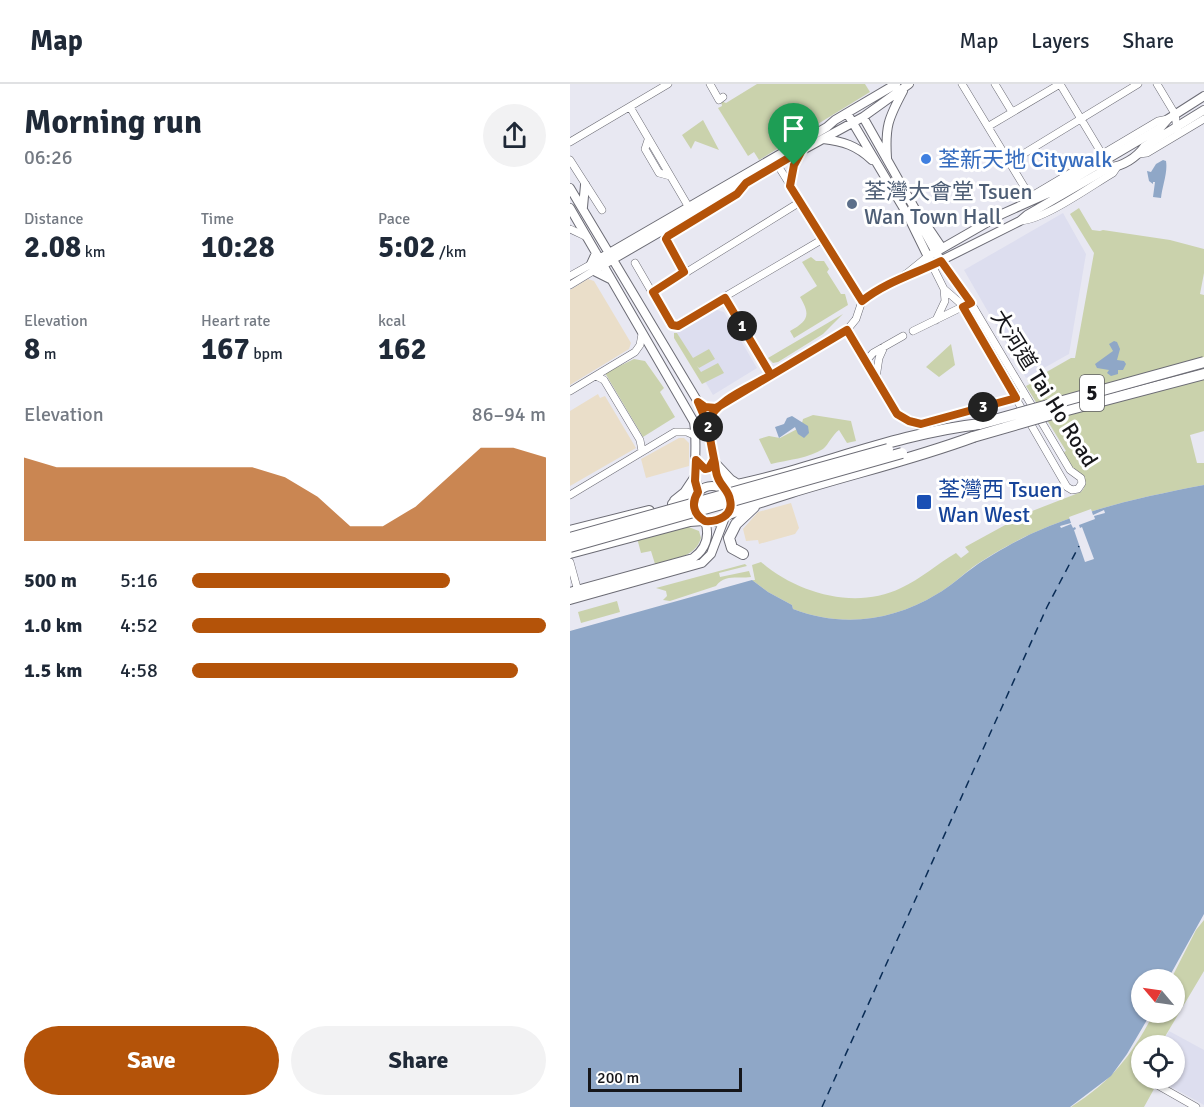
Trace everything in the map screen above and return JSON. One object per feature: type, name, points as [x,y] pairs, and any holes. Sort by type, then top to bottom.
[{"type":"highway","name":"5","points":[[570,538],[1204,362]]},
{"type":"highway","name":"5","points":[[570,547],[902,453],[973,437],[1204,374]]},
{"type":"highway","points":[[722,487],[755,481],[892,441],[960,426],[980,424]]},
{"type":"highway","points":[[725,516],[761,501],[905,460],[973,437]]},
{"type":"highway","points":[[715,462],[730,480],[738,485]]},
{"type":"highway","points":[[665,506],[685,493],[695,478]]},
{"type":"highway","points":[[570,531],[684,501],[697,492]]},
{"type":"highway","points":[[743,554],[730,545],[730,533],[736,524],[761,501]]},
{"type":"highway","points":[[570,553],[704,520]]},
{"type":"main road","points":[[691,210],[746,183],[823,139],[874,97],[882,84]]},
{"type":"main road","points":[[874,97],[908,84]]},
{"type":"main road","name":"大河道 Tai Ho Road","points":[[887,159],[886,130],[889,117],[908,84]]},
{"type":"main road","points":[[611,279],[592,268],[600,259],[624,252],[832,124],[850,118],[863,117],[897,87]]},
{"type":"main road","points":[[929,261],[939,250],[1030,200],[1045,195],[1125,149],[1163,126],[1172,117],[1204,96]]},
{"type":"main road","points":[[929,261],[941,261],[1020,221],[1110,167],[1117,167],[1139,154],[1144,147],[1177,131],[1204,110]]},
{"type":"main road","name":"大河道 Tai Ho Road","points":[[863,117],[915,209],[917,218],[939,250],[941,261]]},
{"type":"main road","name":"大河道 Tai Ho Road","points":[[850,118],[907,214],[929,261]]},
{"type":"main road","points":[[823,139],[849,144],[863,152],[879,166]]},
{"type":"main road","points":[[570,189],[702,406],[716,472],[730,500],[711,554],[702,563],[574,595]]},
{"type":"main road","points":[[583,208],[584,189]]},
{"type":"main road","points":[[570,208],[694,422],[697,492],[694,509],[704,520],[706,542],[693,558],[574,595]]},
{"type":"main road","points":[[621,272],[624,252]]},
{"type":"main road","points":[[696,460],[705,469],[715,462]]},
{"type":"main road","points":[[697,492],[709,486],[722,487]]},
{"type":"main road","points":[[704,520],[717,521],[725,516]]},
{"type":"street","points":[[570,142],[668,84]]},
{"type":"street","points":[[710,84],[719,100],[723,97]]},
{"type":"street","points":[[962,84],[989,126],[1030,200],[1035,194],[1160,120],[1172,117]]},
{"type":"street","points":[[995,84],[1012,112]]},
{"type":"street","points":[[989,126],[1060,84],[1102,154]]},
{"type":"street","points":[[1010,162],[1138,84]]},
{"type":"street","points":[[1157,84],[1177,131],[1204,119]]},
{"type":"street","points":[[630,107],[648,140],[645,149],[658,172],[670,176],[691,210]]},
{"type":"street","points":[[790,186],[792,167],[802,150]]},
{"type":"street","points":[[570,160],[584,189],[602,210]]},
{"type":"street","points":[[777,164],[862,301]]},
{"type":"street","points":[[684,272],[667,242],[668,236],[737,194],[746,183]]},
{"type":"street","points":[[653,292],[800,202]]},
{"type":"street","points":[[571,229],[587,237]]},
{"type":"street","points":[[635,263],[672,325],[678,326],[823,239]]},
{"type":"street","points":[[570,285],[600,259]]},
{"type":"street","points":[[707,423],[716,408],[847,330],[856,319],[862,301],[929,261]]},
{"type":"street","name":"大河道 Tai Ho Road","points":[[929,261],[944,289],[963,307],[1067,487],[1072,490],[1078,489],[1082,483],[1081,478],[1070,470],[971,303],[941,261]]},
{"type":"street","points":[[570,276],[592,268]]},
{"type":"street","points":[[936,320],[945,301],[944,289]]},
{"type":"street","points":[[725,298],[771,375]]},
{"type":"street","name":"大河道 Tai Ho Road","points":[[912,331],[971,303]]},
{"type":"street","points":[[847,330],[897,414],[917,423],[932,421],[1025,394]]},
{"type":"street","points":[[570,391],[634,352],[640,345],[642,334]]},
{"type":"street","points":[[866,361],[870,355],[903,336]]},
{"type":"street","points":[[876,378],[879,358],[884,347]]},
{"type":"street","points":[[596,376],[604,380],[640,440],[642,451]]},
{"type":"street","points":[[702,406],[716,408]]},
{"type":"street","points":[[570,495],[678,431],[696,436]]},
{"type":"street","points":[[570,562],[574,595]]},
{"type":"street","points":[[1164,1089],[1196,1107]]},
{"type":"shaded area","points":[[1063,213],[1086,254],[1069,354],[1026,378],[964,270]]},
{"type":"shaded area","points":[[588,279],[594,281],[631,343],[629,349],[570,385],[570,290]]},
{"type":"shaded area","points":[[717,310],[724,312],[757,368],[713,395],[677,333]]},
{"type":"shaded area","points":[[598,394],[600,398],[605,396],[636,448],[570,486],[570,411]]},
{"type":"shaded area","points":[[679,438],[684,438],[689,443],[689,466],[646,478],[641,459]]},
{"type":"shaded area","points":[[791,503],[799,528],[795,534],[759,544],[758,540],[746,541],[743,529],[758,512]]},
{"type":"shaded area","points":[[1185,1040],[1204,1050],[1204,1105],[1175,1089],[1185,1089]]},
{"type":"green space","points":[[757,84],[865,84],[870,92],[759,160],[754,152],[748,156],[718,108],[722,106],[721,101],[726,103]]},
{"type":"green space","points":[[703,120],[719,150],[695,141],[691,149],[682,135]]},
{"type":"green space","points":[[1079,208],[1092,230],[1170,240],[1204,249],[1204,273],[1200,294],[1204,295],[1204,431],[1190,435],[1197,463],[1204,463],[1204,485],[1117,504],[1053,524],[994,554],[946,588],[920,603],[885,616],[848,620],[811,615],[793,609],[792,605],[752,580],[755,580],[752,565],[761,562],[792,583],[828,595],[865,598],[884,595],[922,576],[956,553],[961,558],[969,552],[965,547],[1027,513],[1081,492],[1084,488],[1085,477],[1072,468],[1064,452],[1066,451],[1026,386],[1030,384],[1027,380],[1036,378],[1071,358],[1075,358],[1094,253],[1070,214]]},
{"type":"green space","points":[[811,257],[816,261],[824,261],[829,269],[827,272],[841,294],[845,294],[848,305],[794,338],[790,331],[801,324],[806,317],[806,309],[800,297],[817,286],[802,262]]},
{"type":"green space","points":[[843,314],[823,334],[778,362],[773,363],[768,358]]},
{"type":"green space","points":[[674,333],[677,333],[693,358],[709,349],[715,359],[699,368],[697,366],[701,372],[718,363],[724,373],[702,384],[674,338]]},
{"type":"green space","points":[[951,344],[955,365],[939,377],[926,367]]},
{"type":"green space","points":[[634,359],[645,361],[664,388],[660,392],[675,417],[643,437],[605,373]]},
{"type":"green space","points":[[813,415],[851,421],[856,441],[847,443],[839,430],[823,449],[817,452],[805,457],[771,464],[759,439],[769,436],[780,438],[801,427],[803,419]]},
{"type":"green space","points":[[686,526],[699,531],[701,538],[694,550],[688,554],[655,564],[651,551],[641,553],[637,538]]},
{"type":"green space","points":[[745,564],[747,566],[719,573],[720,577],[749,571],[751,577],[727,578],[716,586],[670,601],[663,600],[667,596],[666,591],[656,588]]},
{"type":"green space","points":[[617,601],[620,612],[581,623],[578,612]]},
{"type":"green space","points":[[1204,920],[1204,971],[1185,1003],[1185,969],[1176,969],[1196,930]]},
{"type":"green space","points":[[1148,1023],[1173,1023],[1166,1035],[1141,1035]]},
{"type":"green space","points":[[1131,1052],[1131,1089],[1154,1089],[1144,1107],[1071,1107],[1110,1077]]},
{"type":"water","points":[[1163,160],[1166,161],[1166,170],[1161,198],[1153,197],[1155,182],[1153,184],[1149,181],[1147,171],[1151,172],[1156,164]]},
{"type":"water","points":[[1114,341],[1120,349],[1117,360],[1124,361],[1126,364],[1123,370],[1118,370],[1118,374],[1111,376],[1107,373],[1109,370],[1097,368],[1095,364],[1113,351],[1109,344]]},
{"type":"water","points":[[792,416],[808,426],[809,433],[804,438],[798,434],[795,427],[779,438],[775,427],[784,424],[787,418]]},
{"type":"water","points":[[1204,485],[1204,914],[1174,969],[1131,969],[1131,1023],[1145,1023],[1138,1035],[1131,1035],[1131,1047],[1111,1076],[1070,1107],[570,1107],[570,631],[752,580],[792,605],[793,609],[811,615],[848,620],[885,616],[920,603],[942,591],[995,554],[1053,524],[1117,504]]},
{"type":"pier","points":[[570,175],[708,405],[687,418],[593,268],[570,227]]},
{"type":"pier","points":[[1091,509],[1093,515],[1104,510],[1105,513],[1094,516],[1095,519],[1079,525],[1080,528],[1082,527],[1094,559],[1085,562],[1075,527],[1073,528],[1071,524],[1061,528],[1060,526],[1071,523],[1069,517]]},
{"type":"ferry route","points":[[822,1107],[1047,607],[1079,546]]},
{"type":"place","name":"荃新天地 Citywalk","points":[[926,159]]},
{"type":"place","name":"荃灣大會堂 Tsuen Wan Town Hall","points":[[852,204]]},
{"type":"place","name":"荃灣西 Tsuen Wan West","points":[[924,502]]},
{"type":"route","points":[[794,165],[790,186],[862,301],[906,274],[917,272],[941,261],[971,303],[963,307],[1016,398],[921,424],[909,421],[897,414],[847,330],[716,408],[705,407],[698,402],[707,423],[714,459],[709,468],[705,469],[696,460],[695,481],[698,492],[693,504],[699,517],[705,521],[722,519],[731,505],[729,496],[722,487],[716,472],[714,459],[707,423],[708,420],[716,408],[771,375],[725,298],[678,326],[672,325],[653,292],[684,272],[666,239],[737,194],[746,183],[802,150],[794,165]]}]
